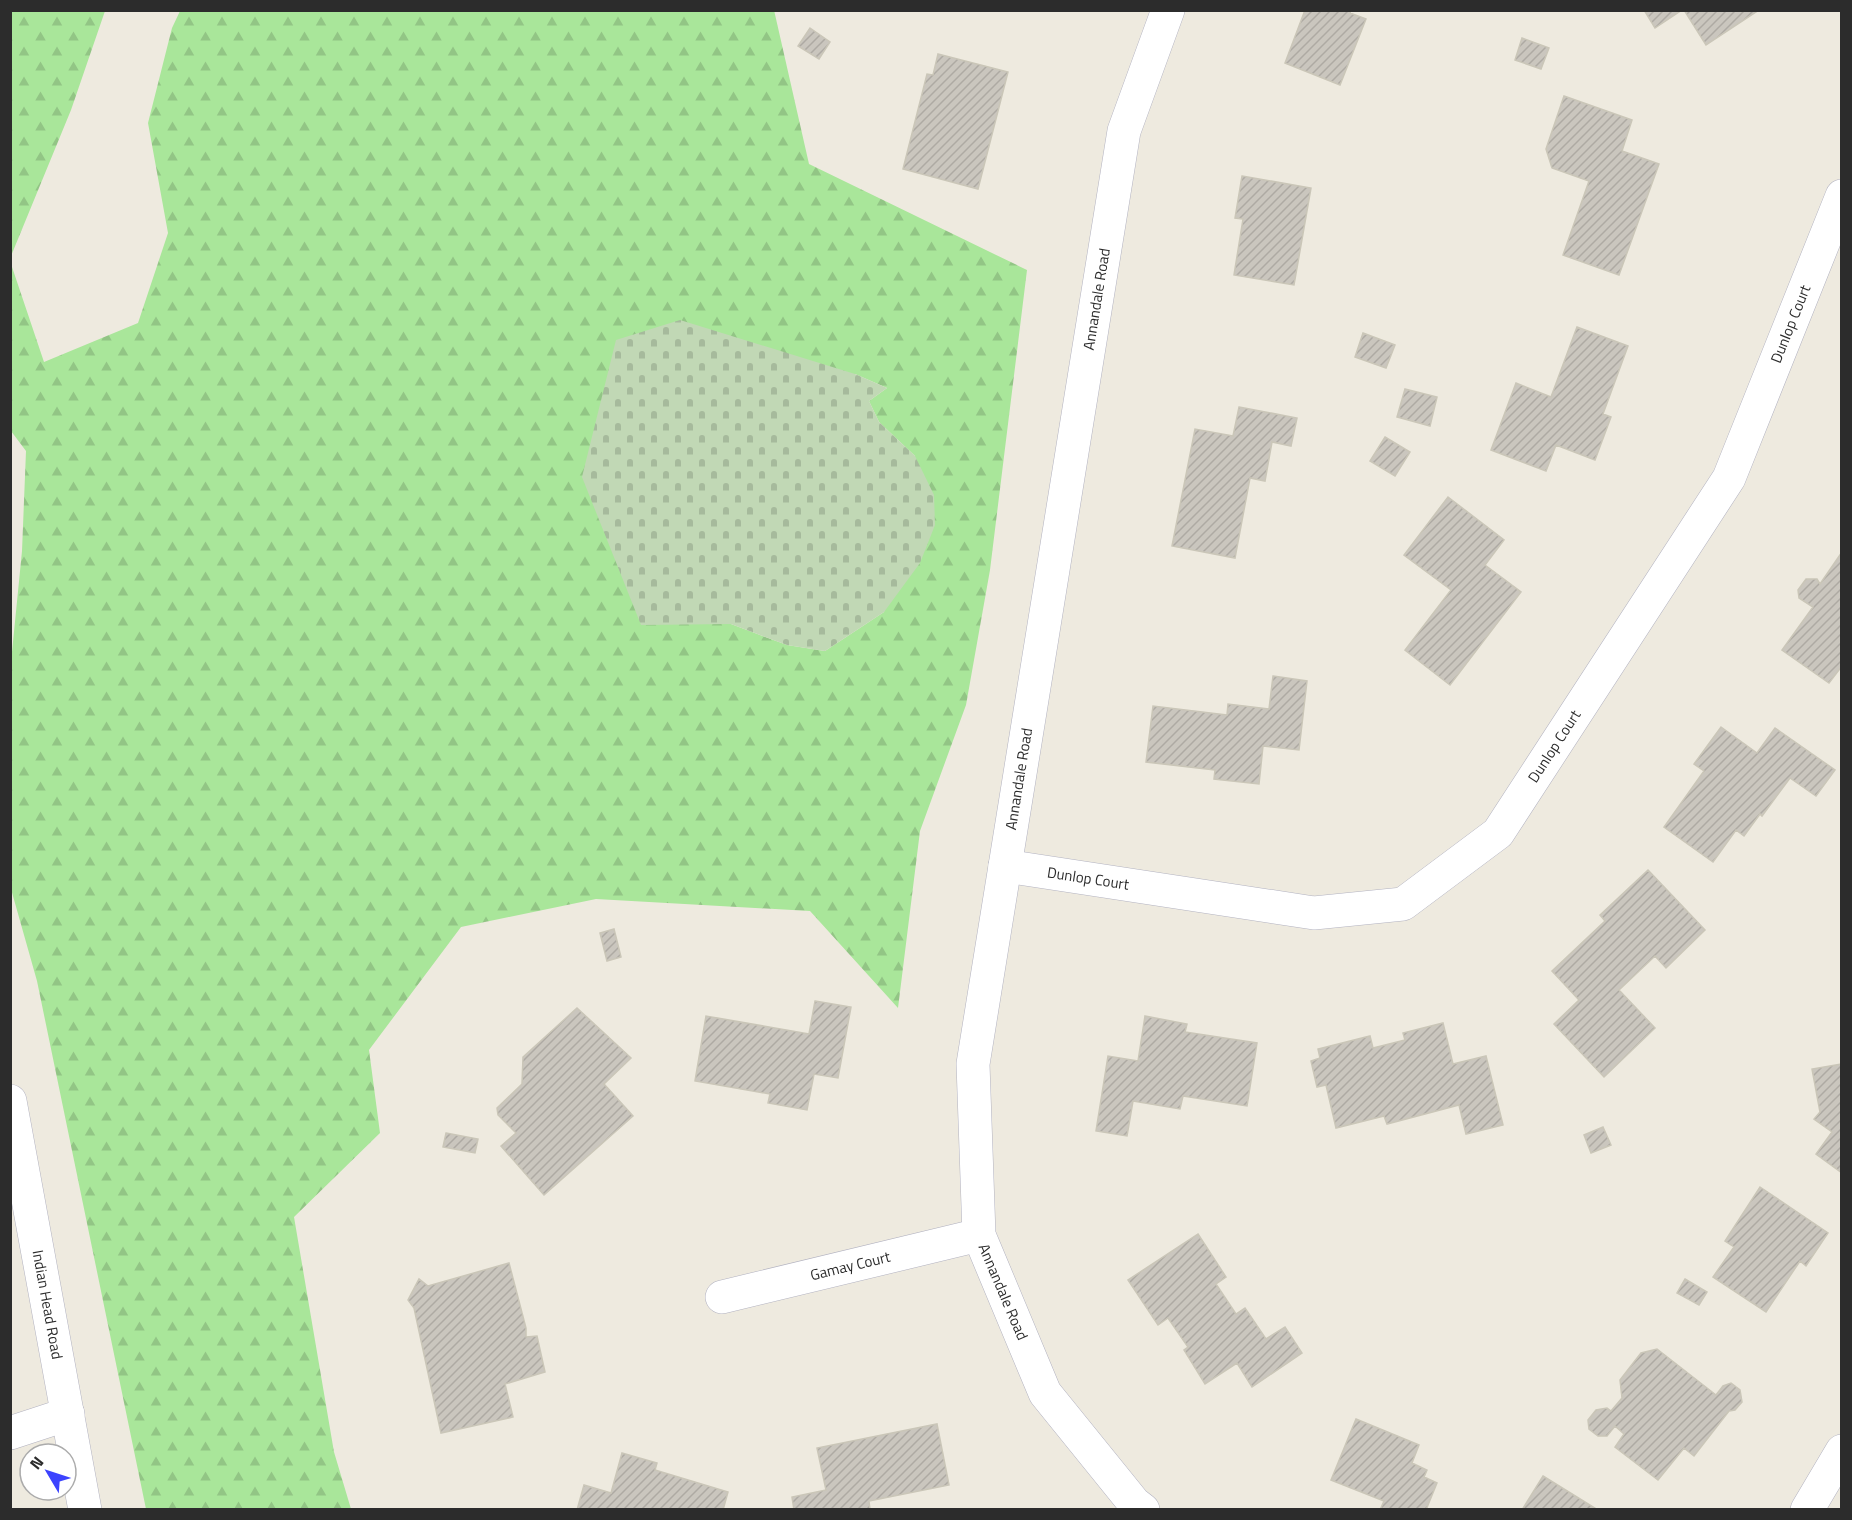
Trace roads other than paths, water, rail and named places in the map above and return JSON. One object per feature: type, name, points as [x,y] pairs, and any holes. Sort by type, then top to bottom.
[{"type":"street","name":"Annandale Road","points":[[1143,1509],[1134,1503],[1045,1393],[979,1235],[973,1064],[1124,131],[1168,10]]},
{"type":"street","name":"Dunlop Court","points":[[1005,866],[1314,913],[1403,904],[1498,833],[1729,478],[1842,196]]},
{"type":"street","name":"Indian Head Road","points":[[10,1101],[85,1509]]},
{"type":"street","name":"Gamay Court","points":[[722,1298],[979,1235]]},
{"type":"street","points":[[10,1433],[68,1414]]},
{"type":"street","points":[[1807,1509],[1842,1451]]}]
